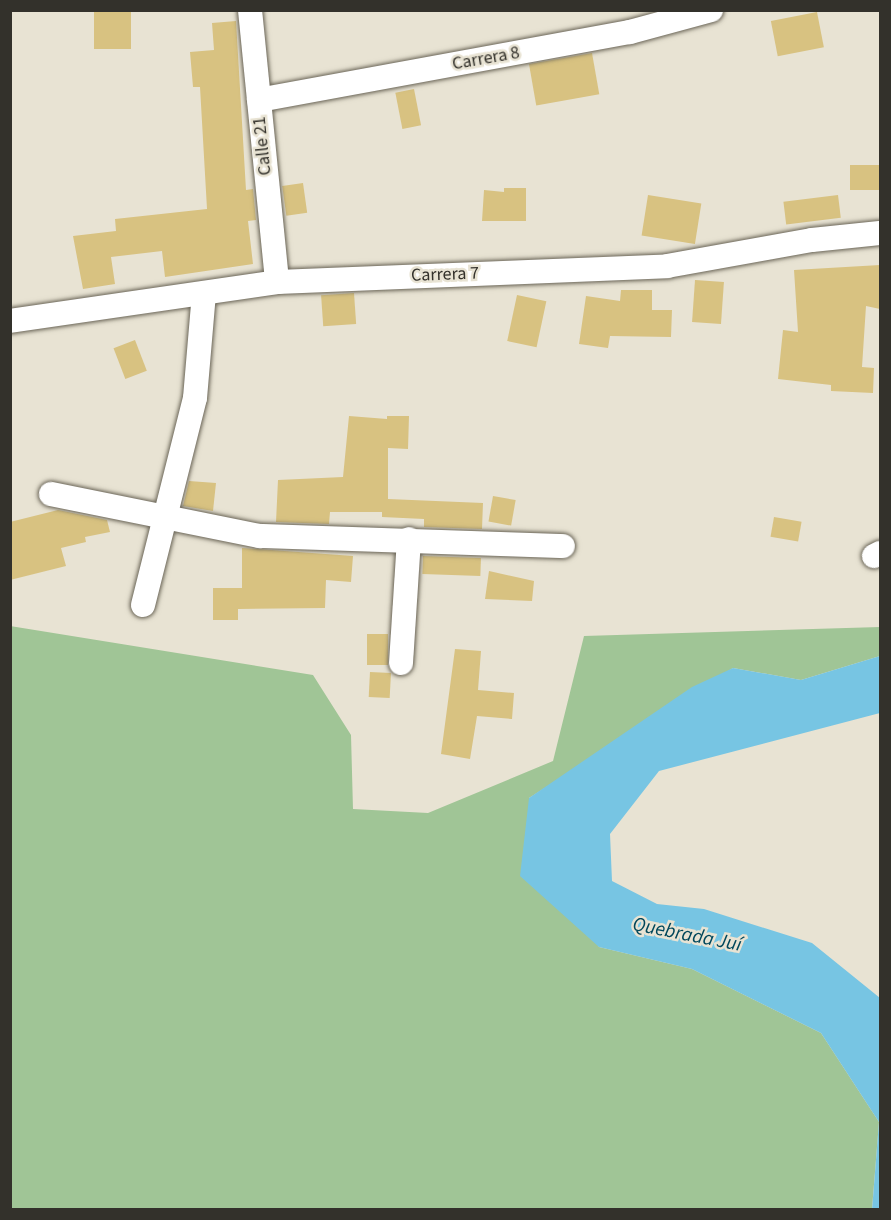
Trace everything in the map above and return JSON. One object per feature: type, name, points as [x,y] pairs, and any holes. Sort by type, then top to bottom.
[{"type":"street","name":"Calle 21","points":[[250,10],[277,282]]},
{"type":"street","name":"Carrera 8","points":[[259,100],[630,32],[711,10]]},
{"type":"street","name":"Carrera 7","points":[[10,321],[277,282],[667,266],[812,240],[880,233]]},
{"type":"street","points":[[143,605],[167,519],[195,398],[204,293]]},
{"type":"street","points":[[51,494],[260,536],[409,539],[563,546]]},
{"type":"street","points":[[401,663],[409,539]]},
{"type":"green space","points":[[10,626],[313,675],[351,735],[353,809],[428,813],[553,761],[584,636],[880,627],[880,656],[801,680],[733,668],[529,798],[599,947],[692,969],[821,1033],[879,1122],[872,1209],[11,1209]]},
{"type":"water","name":"Quebrada Juí","points":[[880,656],[880,713],[659,771],[610,834],[612,881],[657,904],[704,909],[812,943],[880,998],[880,1209],[872,1210],[879,1122],[821,1033],[692,969],[599,947],[520,876],[529,798],[692,687],[733,668],[801,680]]},
{"type":"building","points":[[94,10],[131,10],[131,49],[94,49]]},
{"type":"building","points":[[817,12],[824,47],[778,56],[771,21]]},
{"type":"building","points":[[236,21],[246,190],[253,189],[256,220],[248,221],[253,264],[165,277],[162,251],[111,257],[115,284],[83,289],[73,236],[116,231],[115,219],[207,209],[200,87],[193,87],[190,52],[214,50],[212,23]]},
{"type":"building","points":[[592,53],[599,94],[536,105],[529,64]]},
{"type":"building","points":[[414,89],[421,125],[402,129],[395,93]]},
{"type":"building","points":[[850,165],[880,165],[880,190],[850,190]]},
{"type":"building","points":[[303,183],[307,213],[286,216],[282,186]]},
{"type":"building","points":[[504,188],[526,188],[526,221],[482,221],[484,190],[504,192]]},
{"type":"building","points":[[648,195],[701,203],[695,244],[642,235]]},
{"type":"building","points":[[838,195],[841,218],[786,225],[783,202]]},
{"type":"building","points":[[880,265],[880,309],[866,306],[862,367],[874,368],[873,393],[831,391],[831,385],[778,379],[783,330],[798,332],[794,270]]},
{"type":"building","points":[[695,280],[724,282],[721,324],[692,322]]},
{"type":"building","points":[[621,290],[652,290],[652,310],[672,310],[671,337],[610,336],[608,348],[579,344],[586,296],[620,301]]},
{"type":"building","points":[[354,293],[356,324],[323,326],[321,295]]},
{"type":"building","points":[[517,295],[546,301],[537,347],[507,341]]},
{"type":"building","points":[[135,340],[147,371],[125,379],[114,348]]},
{"type":"building","points":[[349,416],[387,419],[387,416],[409,416],[408,449],[388,448],[388,499],[483,503],[482,529],[424,527],[424,519],[382,517],[382,512],[330,512],[329,524],[276,522],[278,480],[343,477]]},
{"type":"building","points":[[189,481],[216,483],[213,511],[183,506]]},
{"type":"building","points":[[493,496],[516,500],[511,526],[488,522]]},
{"type":"building","points":[[58,510],[107,520],[110,532],[85,537],[86,542],[61,548],[66,566],[10,580],[10,522]]},
{"type":"building","points":[[774,517],[802,522],[798,542],[771,537]]},
{"type":"building","points":[[242,548],[353,556],[351,582],[326,580],[325,608],[238,609],[238,620],[213,620],[213,588],[242,588]]},
{"type":"building","points":[[423,556],[481,558],[480,576],[422,574]]},
{"type":"building","points":[[489,571],[534,581],[532,601],[485,599]]},
{"type":"building","points":[[367,634],[388,634],[388,665],[367,665]]},
{"type":"building","points":[[455,649],[481,651],[478,690],[514,693],[512,719],[477,716],[470,759],[441,754]]},
{"type":"building","points":[[370,672],[391,673],[390,698],[369,697]]}]
